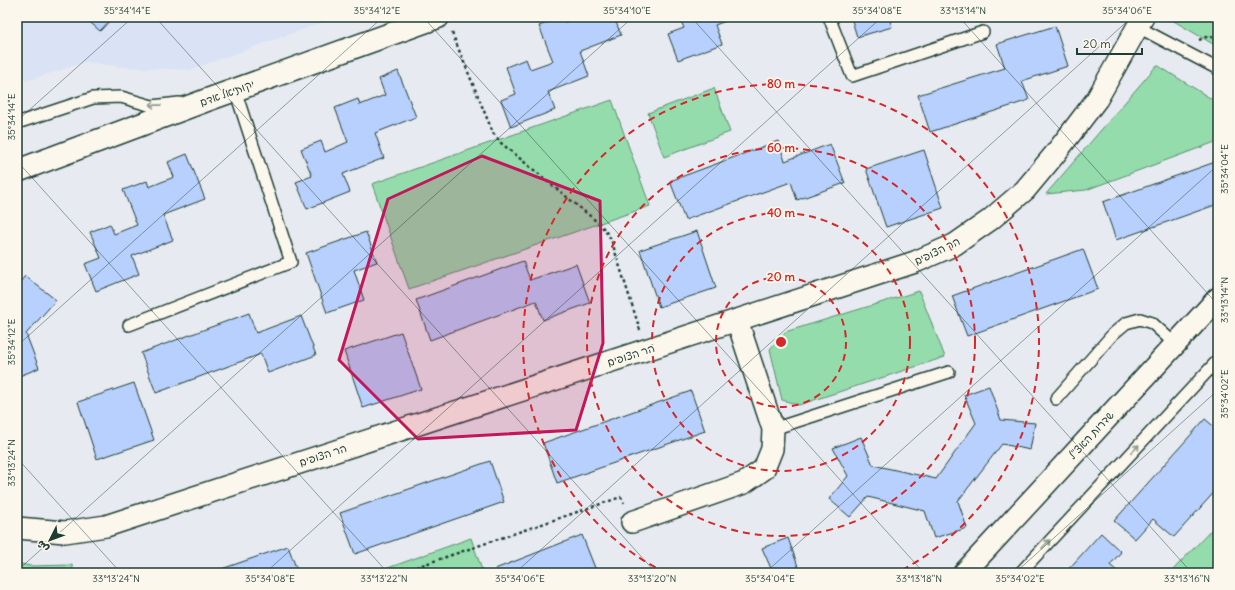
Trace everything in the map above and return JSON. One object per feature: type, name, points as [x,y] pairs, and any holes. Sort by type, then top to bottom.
[{"type":"street","name":"הר הצופים","points":[[17,528],[65,532],[106,526],[915,262],[954,245],[990,220],[1025,190],[1097,98],[1141,22]]},
{"type":"street","name":"יקותיאל אדם","points":[[17,171],[235,90],[445,24]]},
{"type":"street","name":"שדרות האצ\"ל","points":[[964,573],[1218,298]]},
{"type":"street","points":[[632,522],[744,483],[764,469],[772,448],[773,429],[737,320]]},
{"type":"lane","points":[[829,17],[852,76],[983,32]]},
{"type":"lane","points":[[1141,22],[1218,69]]},
{"type":"lane","points":[[129,325],[291,262],[235,90]]},
{"type":"lane","points":[[17,123],[93,98],[121,97],[152,106],[207,100]]},
{"type":"lane","points":[[1056,399],[1113,334],[1126,323],[1140,319],[1152,323],[1175,344]]},
{"type":"lane","points":[[1020,573],[1218,360]]},
{"type":"lane","points":[[773,429],[949,372]]},
{"type":"path","points":[[445,24],[493,133],[501,143],[601,225],[611,239],[646,350]]},
{"type":"path","points":[[399,573],[622,497],[632,522]]},
{"type":"highlighted area","points":[[482,156],[600,201],[603,343],[576,430],[418,439],[339,360],[388,199]]},
{"type":"shaded area","points":[[17,17],[338,17],[190,70],[122,67],[86,62],[26,81],[17,73]]},
{"type":"green space","points":[[1167,17],[1218,17],[1218,47]]},
{"type":"green space","points":[[1157,65],[1218,103],[1218,141],[1086,190],[1046,194]]},
{"type":"green space","points":[[714,88],[730,132],[664,157],[648,113]]},
{"type":"green space","points":[[612,100],[650,206],[409,289],[372,184]]},
{"type":"green space","points":[[919,291],[945,357],[799,405],[782,400],[770,349],[785,332]]},
{"type":"green space","points":[[1218,523],[1218,573],[1170,573]]},
{"type":"green space","points":[[471,538],[483,573],[374,573]]},
{"type":"green space","points":[[17,563],[30,566],[72,565],[74,573],[17,573]]},
{"type":"building","points":[[84,17],[113,17],[100,31]]},
{"type":"building","points":[[562,17],[565,22],[579,17],[614,17],[621,35],[580,51],[589,76],[548,92],[555,110],[511,127],[501,100],[516,94],[506,67],[526,59],[530,69],[553,61],[539,26]]},
{"type":"building","points":[[679,17],[736,17],[715,25],[722,44],[678,60],[668,34],[684,28]]},
{"type":"building","points":[[851,17],[889,17],[892,27],[857,37]]},
{"type":"building","points":[[1055,26],[1068,66],[1022,81],[1029,100],[930,132],[918,95],[1005,68],[997,44]]},
{"type":"building","points":[[398,71],[416,117],[375,133],[384,158],[343,174],[350,192],[307,209],[296,182],[312,176],[301,149],[321,141],[325,152],[348,142],[335,108],[358,99],[360,105],[385,95],[379,79]]},
{"type":"building","points":[[778,141],[785,161],[830,144],[845,183],[797,200],[791,182],[685,220],[670,181]]},
{"type":"building","points":[[924,150],[943,208],[886,227],[866,169]]},
{"type":"building","points":[[187,154],[205,199],[163,215],[173,240],[132,256],[139,274],[96,291],[85,264],[101,258],[90,232],[110,224],[114,234],[137,225],[123,190],[147,181],[149,187],[174,177],[168,162]]},
{"type":"building","points":[[1218,161],[1218,204],[1116,240],[1103,202]]},
{"type":"building","points":[[697,231],[716,288],[659,307],[640,250]]},
{"type":"building","points":[[366,232],[377,262],[354,270],[364,300],[327,313],[306,253]]},
{"type":"building","points":[[1083,249],[1098,289],[967,336],[952,296]]},
{"type":"building","points":[[523,261],[530,280],[576,264],[590,303],[543,320],[536,301],[430,340],[416,300]]},
{"type":"building","points":[[25,276],[56,300],[26,334],[39,368],[17,377],[17,286]]},
{"type":"building","points":[[249,313],[256,333],[301,316],[316,355],[268,373],[261,354],[156,393],[141,353]]},
{"type":"building","points":[[401,332],[421,389],[363,408],[344,351]]},
{"type":"building","points":[[134,383],[154,440],[97,459],[78,402]]},
{"type":"building","points":[[989,386],[1001,420],[1035,423],[1030,450],[1002,444],[958,501],[967,528],[934,538],[925,511],[868,497],[850,517],[829,499],[848,476],[833,448],[861,437],[873,465],[936,479],[976,423],[964,395]]},
{"type":"building","points":[[691,391],[705,431],[557,483],[543,443]]},
{"type":"building","points":[[1205,419],[1218,430],[1218,447],[1215,451],[1218,454],[1218,488],[1174,537],[1153,519],[1135,539],[1114,521]]},
{"type":"building","points":[[490,461],[504,502],[355,554],[340,513]]},
{"type":"building","points":[[1101,533],[1121,552],[1110,565],[1119,573],[1065,573]]},
{"type":"building","points":[[582,535],[597,573],[496,573],[495,569]]},
{"type":"building","points":[[788,538],[800,572],[814,573],[773,573],[762,548]]},
{"type":"building","points":[[288,546],[298,573],[210,573]]}]
